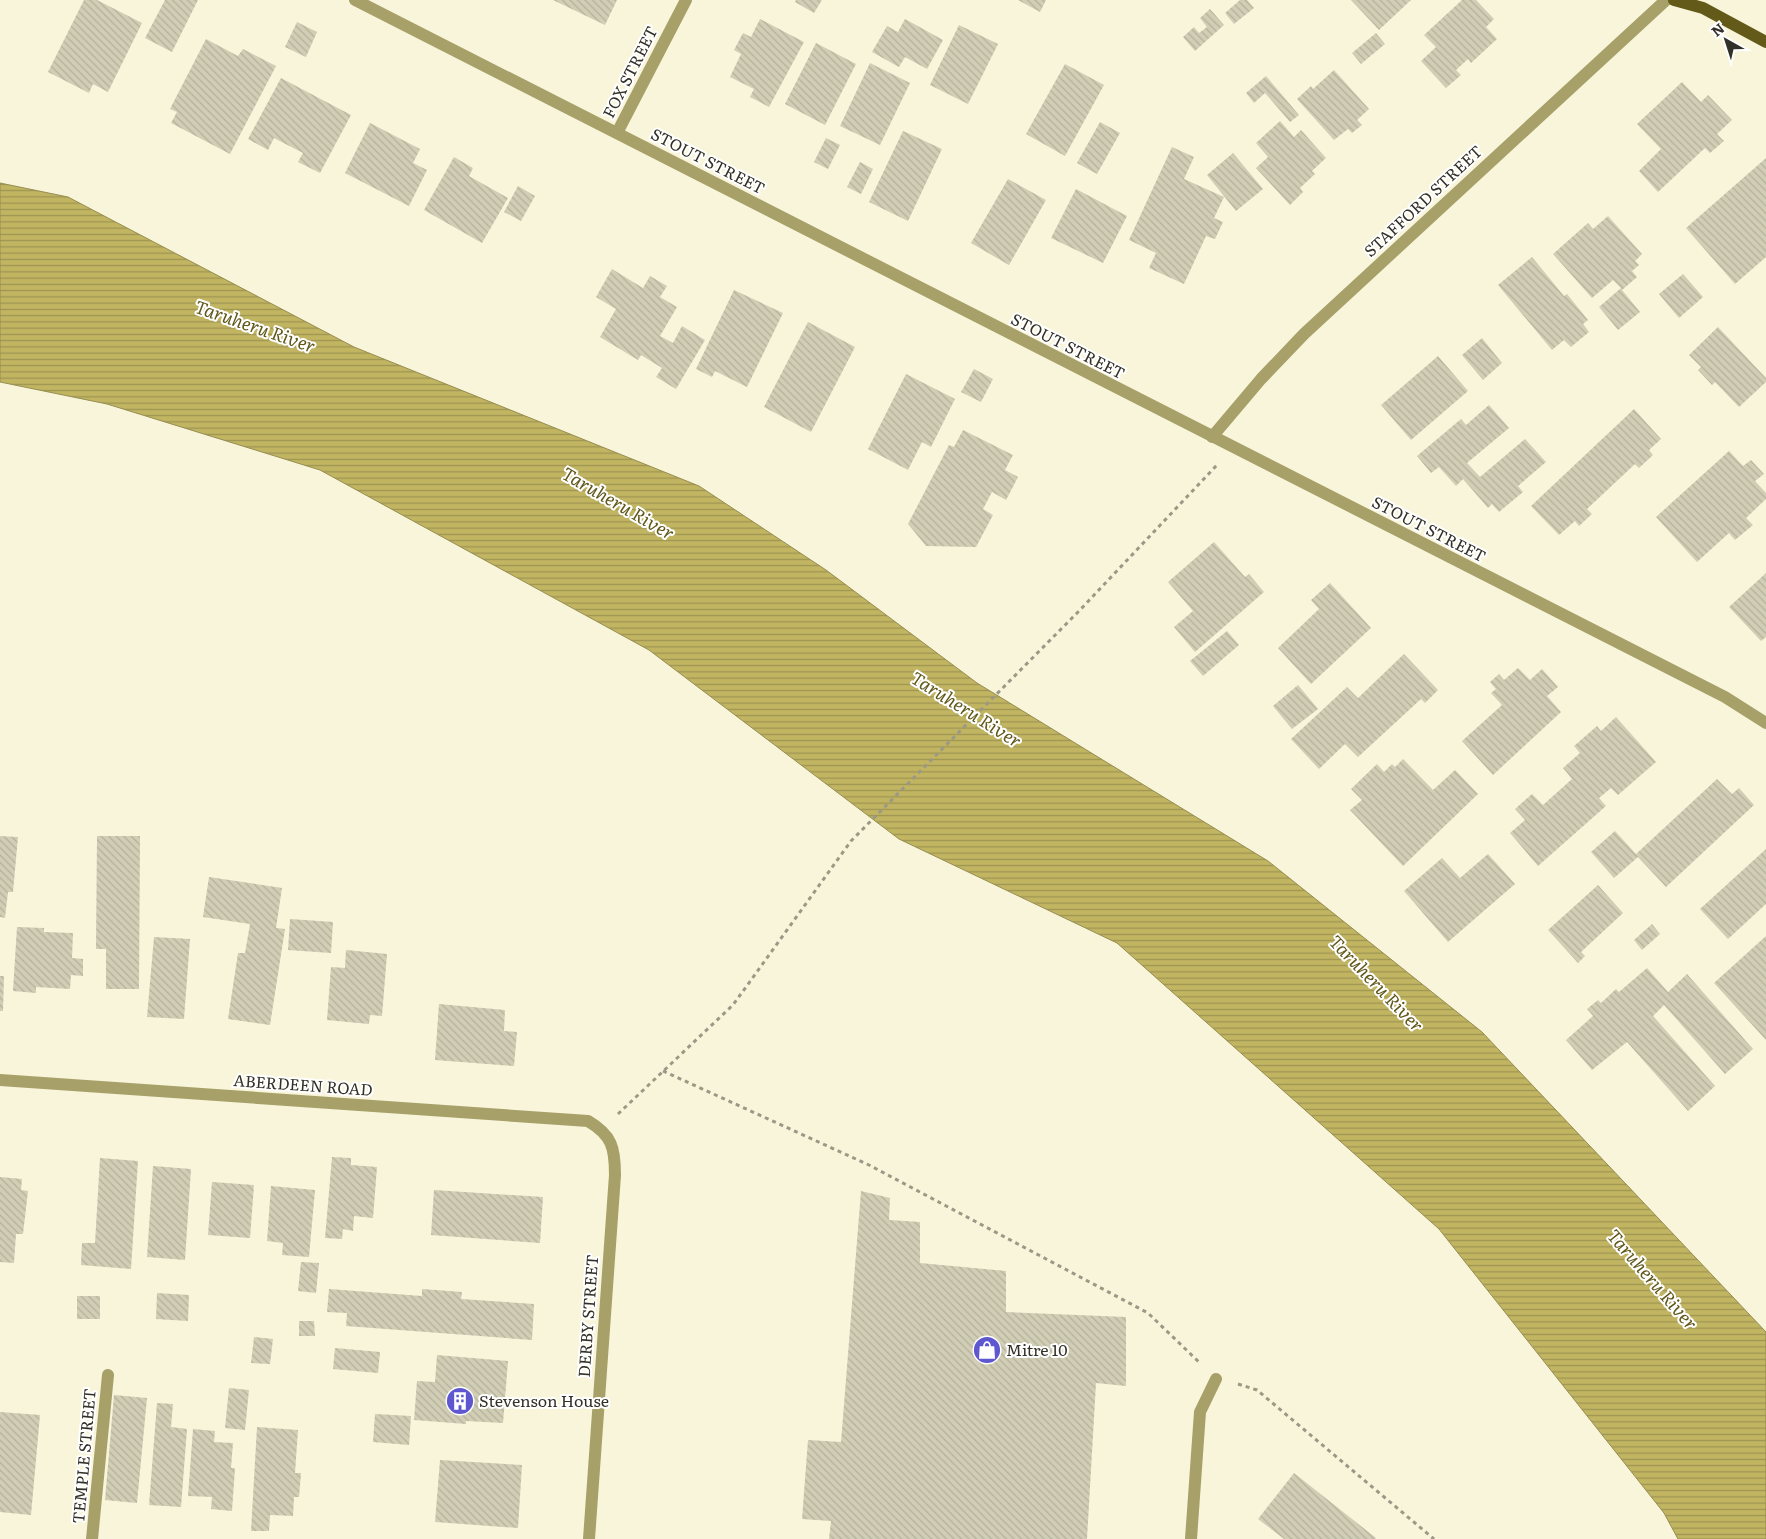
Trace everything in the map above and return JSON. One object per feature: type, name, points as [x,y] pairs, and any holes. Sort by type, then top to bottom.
[{"type":"main road","points":[[1674,0],[1704,8],[1766,42]]},
{"type":"street","name":"STOUT STREET","points":[[355,0],[1725,698],[1766,723]]},
{"type":"street","name":"FOX STREET","points":[[617,133],[686,0]]},
{"type":"street","name":"STAFFORD STREET","points":[[1212,437],[1261,379],[1304,334],[1666,0]]},
{"type":"street","name":"ABERDEEN ROAD","points":[[0,1080],[588,1121],[602,1129]]},
{"type":"street","name":"DERBY STREET","points":[[589,1539],[615,1168],[615,1155],[602,1129]]},
{"type":"street","name":"TEMPLE STREET","points":[[92,1539],[108,1375]]},
{"type":"street","points":[[1191,1539],[1200,1412],[1216,1379]]},
{"type":"path","points":[[602,1129],[733,1005],[851,841],[1079,611],[1233,448]]},
{"type":"path","points":[[663,1071],[869,1166],[1148,1313],[1216,1379],[1257,1390],[1434,1539]]},
{"type":"water","name":"Taruheru River","points":[[0,183],[68,197],[354,347],[699,486],[826,570],[977,683],[1268,861],[1482,1032],[1766,1332],[1766,1539],[1678,1539],[1664,1513],[1439,1229],[1117,943],[899,839],[649,650],[320,470],[107,404],[0,382]]},
{"type":"building","points":[[84,0],[97,0],[142,23],[108,92],[93,84],[89,93],[48,72]]},
{"type":"building","points":[[165,0],[198,0],[172,52],[145,38]]},
{"type":"building","points":[[553,0],[617,0],[605,25]]},
{"type":"building","points":[[796,0],[822,0],[814,13],[795,2]]},
{"type":"building","points":[[1018,0],[1046,0],[1040,12]]},
{"type":"building","points":[[1240,0],[1247,0],[1254,8],[1234,24],[1225,13]]},
{"type":"building","points":[[1351,0],[1411,0],[1379,30]]},
{"type":"building","points":[[1462,0],[1476,0],[1494,19],[1486,27],[1497,39],[1471,63],[1468,59],[1456,70],[1461,75],[1446,88],[1421,61],[1436,47],[1424,35]]},
{"type":"building","points":[[1210,9],[1224,25],[1195,51],[1183,37],[1194,27],[1199,33],[1207,27],[1200,18]]},
{"type":"building","points":[[760,19],[804,42],[769,107],[750,97],[754,89],[730,77],[741,54],[734,50],[743,33],[751,37]]},
{"type":"building","points":[[905,19],[943,40],[927,69],[905,57],[899,67],[872,52],[887,26],[898,32]]},
{"type":"building","points":[[297,22],[317,32],[306,57],[285,47]]},
{"type":"building","points":[[959,25],[998,44],[968,104],[930,85]]},
{"type":"building","points":[[1376,33],[1385,44],[1361,64],[1352,53]]},
{"type":"building","points":[[206,39],[238,56],[243,49],[276,66],[230,154],[171,123],[177,112],[170,109]]},
{"type":"building","points":[[816,43],[856,64],[825,125],[785,104]]},
{"type":"building","points":[[870,63],[910,83],[880,145],[840,126]]},
{"type":"building","points":[[1065,64],[1104,85],[1065,156],[1026,134]]},
{"type":"building","points":[[1334,70],[1369,109],[1357,120],[1362,125],[1352,133],[1348,129],[1334,140],[1297,99],[1311,86],[1313,89]]},
{"type":"building","points":[[1266,76],[1299,115],[1290,122],[1265,93],[1254,103],[1246,93]]},
{"type":"building","points":[[281,78],[351,115],[320,173],[298,162],[303,153],[274,138],[268,150],[248,139]]},
{"type":"building","points":[[1682,82],[1701,102],[1708,95],[1732,120],[1717,134],[1724,141],[1710,153],[1705,148],[1658,192],[1639,171],[1661,149],[1637,124]]},
{"type":"building","points":[[1280,121],[1294,137],[1301,130],[1326,158],[1312,171],[1315,174],[1300,188],[1303,192],[1290,205],[1256,168],[1268,157],[1256,143]]},
{"type":"building","points":[[1100,122],[1120,133],[1097,174],[1077,163]]},
{"type":"building","points":[[370,123],[420,149],[413,163],[427,170],[409,206],[345,173]]},
{"type":"building","points":[[903,131],[942,149],[908,221],[869,202]]},
{"type":"building","points":[[826,138],[840,145],[828,169],[814,162]]},
{"type":"building","points":[[1172,147],[1194,157],[1184,179],[1224,197],[1214,218],[1223,222],[1215,239],[1206,236],[1184,284],[1149,268],[1156,253],[1129,240]]},
{"type":"building","points":[[1233,153],[1263,189],[1236,211],[1207,175]]},
{"type":"building","points":[[454,157],[473,168],[469,176],[508,198],[482,243],[424,210]]},
{"type":"building","points":[[1766,158],[1766,257],[1735,284],[1686,228]]},
{"type":"building","points":[[860,162],[873,169],[861,194],[847,187]]},
{"type":"building","points":[[1008,179],[1046,200],[1009,265],[971,243]]},
{"type":"building","points":[[518,186],[535,196],[521,221],[504,212]]},
{"type":"building","points":[[1076,189],[1127,216],[1103,263],[1051,238]]},
{"type":"building","points":[[1608,216],[1642,254],[1635,261],[1639,265],[1632,271],[1637,277],[1622,290],[1640,312],[1618,330],[1599,307],[1621,288],[1613,280],[1592,298],[1553,254],[1588,223],[1593,229]]},
{"type":"building","points":[[1532,257],[1564,296],[1567,294],[1588,320],[1583,324],[1589,332],[1571,347],[1564,340],[1552,350],[1498,285]]},
{"type":"building","points":[[612,269],[643,288],[650,276],[667,286],[660,297],[677,307],[660,336],[673,343],[682,326],[705,340],[676,389],[656,377],[662,368],[641,355],[638,360],[600,337],[616,309],[596,297]]},
{"type":"building","points":[[1683,274],[1703,297],[1679,318],[1659,294]]},
{"type":"building","points":[[734,290],[783,313],[747,387],[715,371],[712,377],[696,369]]},
{"type":"building","points":[[808,322],[855,347],[811,432],[764,407]]},
{"type":"building","points":[[1718,327],[1766,378],[1766,382],[1739,407],[1715,382],[1712,385],[1698,370],[1701,367],[1689,355]]},
{"type":"building","points":[[1482,338],[1502,363],[1483,380],[1462,355]]},
{"type":"building","points":[[1438,356],[1468,391],[1411,440],[1381,405]]},
{"type":"building","points":[[974,369],[993,379],[981,402],[961,392]]},
{"type":"building","points":[[906,374],[955,399],[931,447],[922,442],[908,470],[868,449]]},
{"type":"building","points":[[1489,405],[1509,428],[1467,463],[1480,477],[1525,439],[1546,462],[1518,486],[1523,492],[1499,512],[1492,504],[1488,508],[1463,479],[1456,486],[1439,467],[1431,473],[1417,456],[1461,419],[1466,425]]},
{"type":"building","points":[[1634,409],[1661,439],[1649,450],[1653,455],[1639,468],[1635,464],[1587,509],[1592,514],[1579,526],[1575,521],[1559,535],[1531,506]]},
{"type":"building","points":[[963,430],[1013,455],[1005,470],[1018,477],[1006,500],[992,492],[983,509],[993,515],[976,547],[926,546],[908,524],[949,445],[954,447]]},
{"type":"building","points":[[1729,451],[1743,466],[1751,460],[1764,474],[1755,481],[1766,493],[1766,499],[1746,518],[1753,525],[1735,540],[1729,533],[1697,562],[1656,517]]},
{"type":"building","points":[[1214,542],[1245,577],[1249,574],[1264,592],[1195,652],[1174,627],[1193,611],[1168,582]]},
{"type":"building","points":[[1766,573],[1766,637],[1761,641],[1729,607]]},
{"type":"building","points":[[1330,583],[1371,628],[1311,684],[1278,648],[1319,609],[1311,600]]},
{"type":"building","points":[[1227,631],[1239,645],[1203,676],[1190,661]]},
{"type":"building","points":[[1404,654],[1438,690],[1425,703],[1421,699],[1358,757],[1345,744],[1319,769],[1291,739],[1347,687],[1358,698]]},
{"type":"building","points":[[1518,668],[1530,680],[1542,669],[1558,687],[1547,696],[1561,712],[1493,775],[1462,741],[1502,705],[1491,693],[1496,689],[1490,682],[1499,674],[1504,680]]},
{"type":"building","points":[[1298,685],[1318,709],[1292,729],[1273,706]]},
{"type":"building","points":[[1616,717],[1656,762],[1618,795],[1611,788],[1599,798],[1606,806],[1538,866],[1510,833],[1525,820],[1515,809],[1532,794],[1543,805],[1572,779],[1563,768],[1580,753],[1574,746],[1597,726],[1601,731]]},
{"type":"building","points":[[1403,759],[1433,790],[1455,770],[1478,794],[1403,866],[1350,810],[1362,800],[1351,789],[1377,764],[1384,772],[1392,764],[1395,767]]},
{"type":"building","points":[[1717,779],[1732,794],[1739,788],[1754,805],[1666,887],[1638,857],[1614,878],[1591,852],[1615,831],[1636,854]]},
{"type":"building","points":[[0,836],[18,837],[13,892],[8,892],[5,918],[0,917]]},
{"type":"building","points":[[97,836],[140,836],[139,989],[106,989],[106,949],[96,949]]},
{"type":"building","points":[[1766,849],[1766,904],[1728,939],[1700,909]]},
{"type":"building","points":[[1488,854],[1515,884],[1448,942],[1404,891],[1442,858],[1460,878]]},
{"type":"building","points":[[209,877],[282,888],[276,928],[285,929],[270,1025],[228,1019],[238,953],[245,953],[250,924],[203,917]]},
{"type":"building","points":[[1598,885],[1623,913],[1581,952],[1585,956],[1578,963],[1548,930]]},
{"type":"building","points":[[290,919],[333,922],[331,953],[288,950]]},
{"type":"building","points":[[1652,924],[1660,934],[1642,950],[1634,940]]},
{"type":"building","points":[[17,927],[44,928],[44,932],[73,933],[72,958],[83,959],[83,976],[71,975],[70,989],[36,987],[36,993],[13,991]]},
{"type":"building","points":[[1766,936],[1766,1040],[1714,983]]},
{"type":"building","points":[[154,937],[190,939],[184,1019],[147,1017]]},
{"type":"building","points":[[346,950],[387,954],[382,1016],[370,1015],[369,1024],[327,1020],[331,967],[345,968]]},
{"type":"building","points":[[1647,968],[1668,992],[1687,974],[1753,1049],[1725,1074],[1664,1005],[1653,1016],[1715,1086],[1688,1111],[1627,1042],[1592,1070],[1566,1040],[1593,1016],[1587,1009],[1598,1000],[1601,1003],[1616,989],[1619,992]]},
{"type":"building","points":[[0,976],[4,976],[3,1011],[0,1011]]},
{"type":"building","points":[[439,1004],[505,1010],[504,1031],[517,1032],[514,1066],[435,1060]]},
{"type":"building","points":[[332,1157],[351,1158],[351,1165],[377,1167],[373,1218],[354,1216],[353,1231],[343,1229],[342,1239],[325,1238]]},
{"type":"building","points":[[100,1158],[138,1161],[131,1269],[81,1265],[82,1243],[95,1243]]},
{"type":"building","points":[[153,1166],[191,1169],[185,1260],[147,1257]]},
{"type":"building","points":[[0,1177],[22,1179],[21,1190],[28,1191],[23,1234],[16,1234],[14,1263],[0,1262]]},
{"type":"building","points":[[212,1182],[254,1185],[250,1238],[208,1235]]},
{"type":"building","points":[[271,1186],[315,1190],[309,1257],[282,1255],[283,1243],[267,1241]]},
{"type":"building","points":[[434,1190],[543,1197],[540,1243],[431,1235]]},
{"type":"building","name":"Mitre 10","points":[[861,1191],[890,1198],[889,1220],[920,1222],[920,1263],[1006,1271],[1006,1312],[1126,1317],[1126,1386],[1096,1383],[1087,1539],[829,1539],[831,1521],[802,1519],[808,1440],[841,1442]]},
{"type":"building","points":[[301,1262],[319,1263],[316,1293],[298,1291]]},
{"type":"building","points":[[329,1289],[422,1296],[422,1289],[462,1292],[461,1299],[534,1304],[532,1340],[346,1326],[347,1313],[327,1312]]},
{"type":"building","points":[[157,1293],[189,1295],[188,1321],[156,1319]]},
{"type":"building","points":[[77,1296],[100,1296],[100,1319],[77,1319]]},
{"type":"building","points":[[299,1321],[314,1321],[315,1336],[299,1336]]},
{"type":"building","points":[[254,1337],[273,1339],[270,1364],[251,1363]]},
{"type":"building","points":[[335,1348],[380,1352],[378,1373],[333,1369]]},
{"type":"building","name":"Stevenson House","points":[[437,1355],[508,1361],[503,1423],[466,1421],[466,1424],[414,1420],[417,1381],[435,1382]]},
{"type":"building","points":[[229,1388],[249,1390],[245,1430],[225,1428]]},
{"type":"building","points":[[114,1395],[147,1398],[137,1503],[105,1500]]},
{"type":"building","points":[[157,1403],[173,1404],[171,1427],[187,1429],[181,1507],[149,1505]]},
{"type":"building","points":[[0,1412],[40,1415],[31,1515],[0,1512]]},
{"type":"building","points":[[375,1414],[411,1416],[409,1445],[373,1442]]},
{"type":"building","points":[[257,1427],[298,1430],[295,1473],[301,1473],[299,1497],[294,1497],[293,1516],[270,1515],[269,1531],[251,1531]]},
{"type":"building","points":[[193,1429],[215,1431],[214,1442],[233,1443],[231,1468],[235,1468],[232,1511],[211,1509],[212,1497],[188,1496]]},
{"type":"building","points":[[440,1460],[522,1465],[518,1528],[435,1522]]},
{"type":"building","points":[[1294,1473],[1376,1538],[1284,1539],[1258,1519]]},
{"type":"place","name":"Mitre 10","points":[[987,1350]]},
{"type":"place","name":"Stevenson House","points":[[460,1401]]}]
